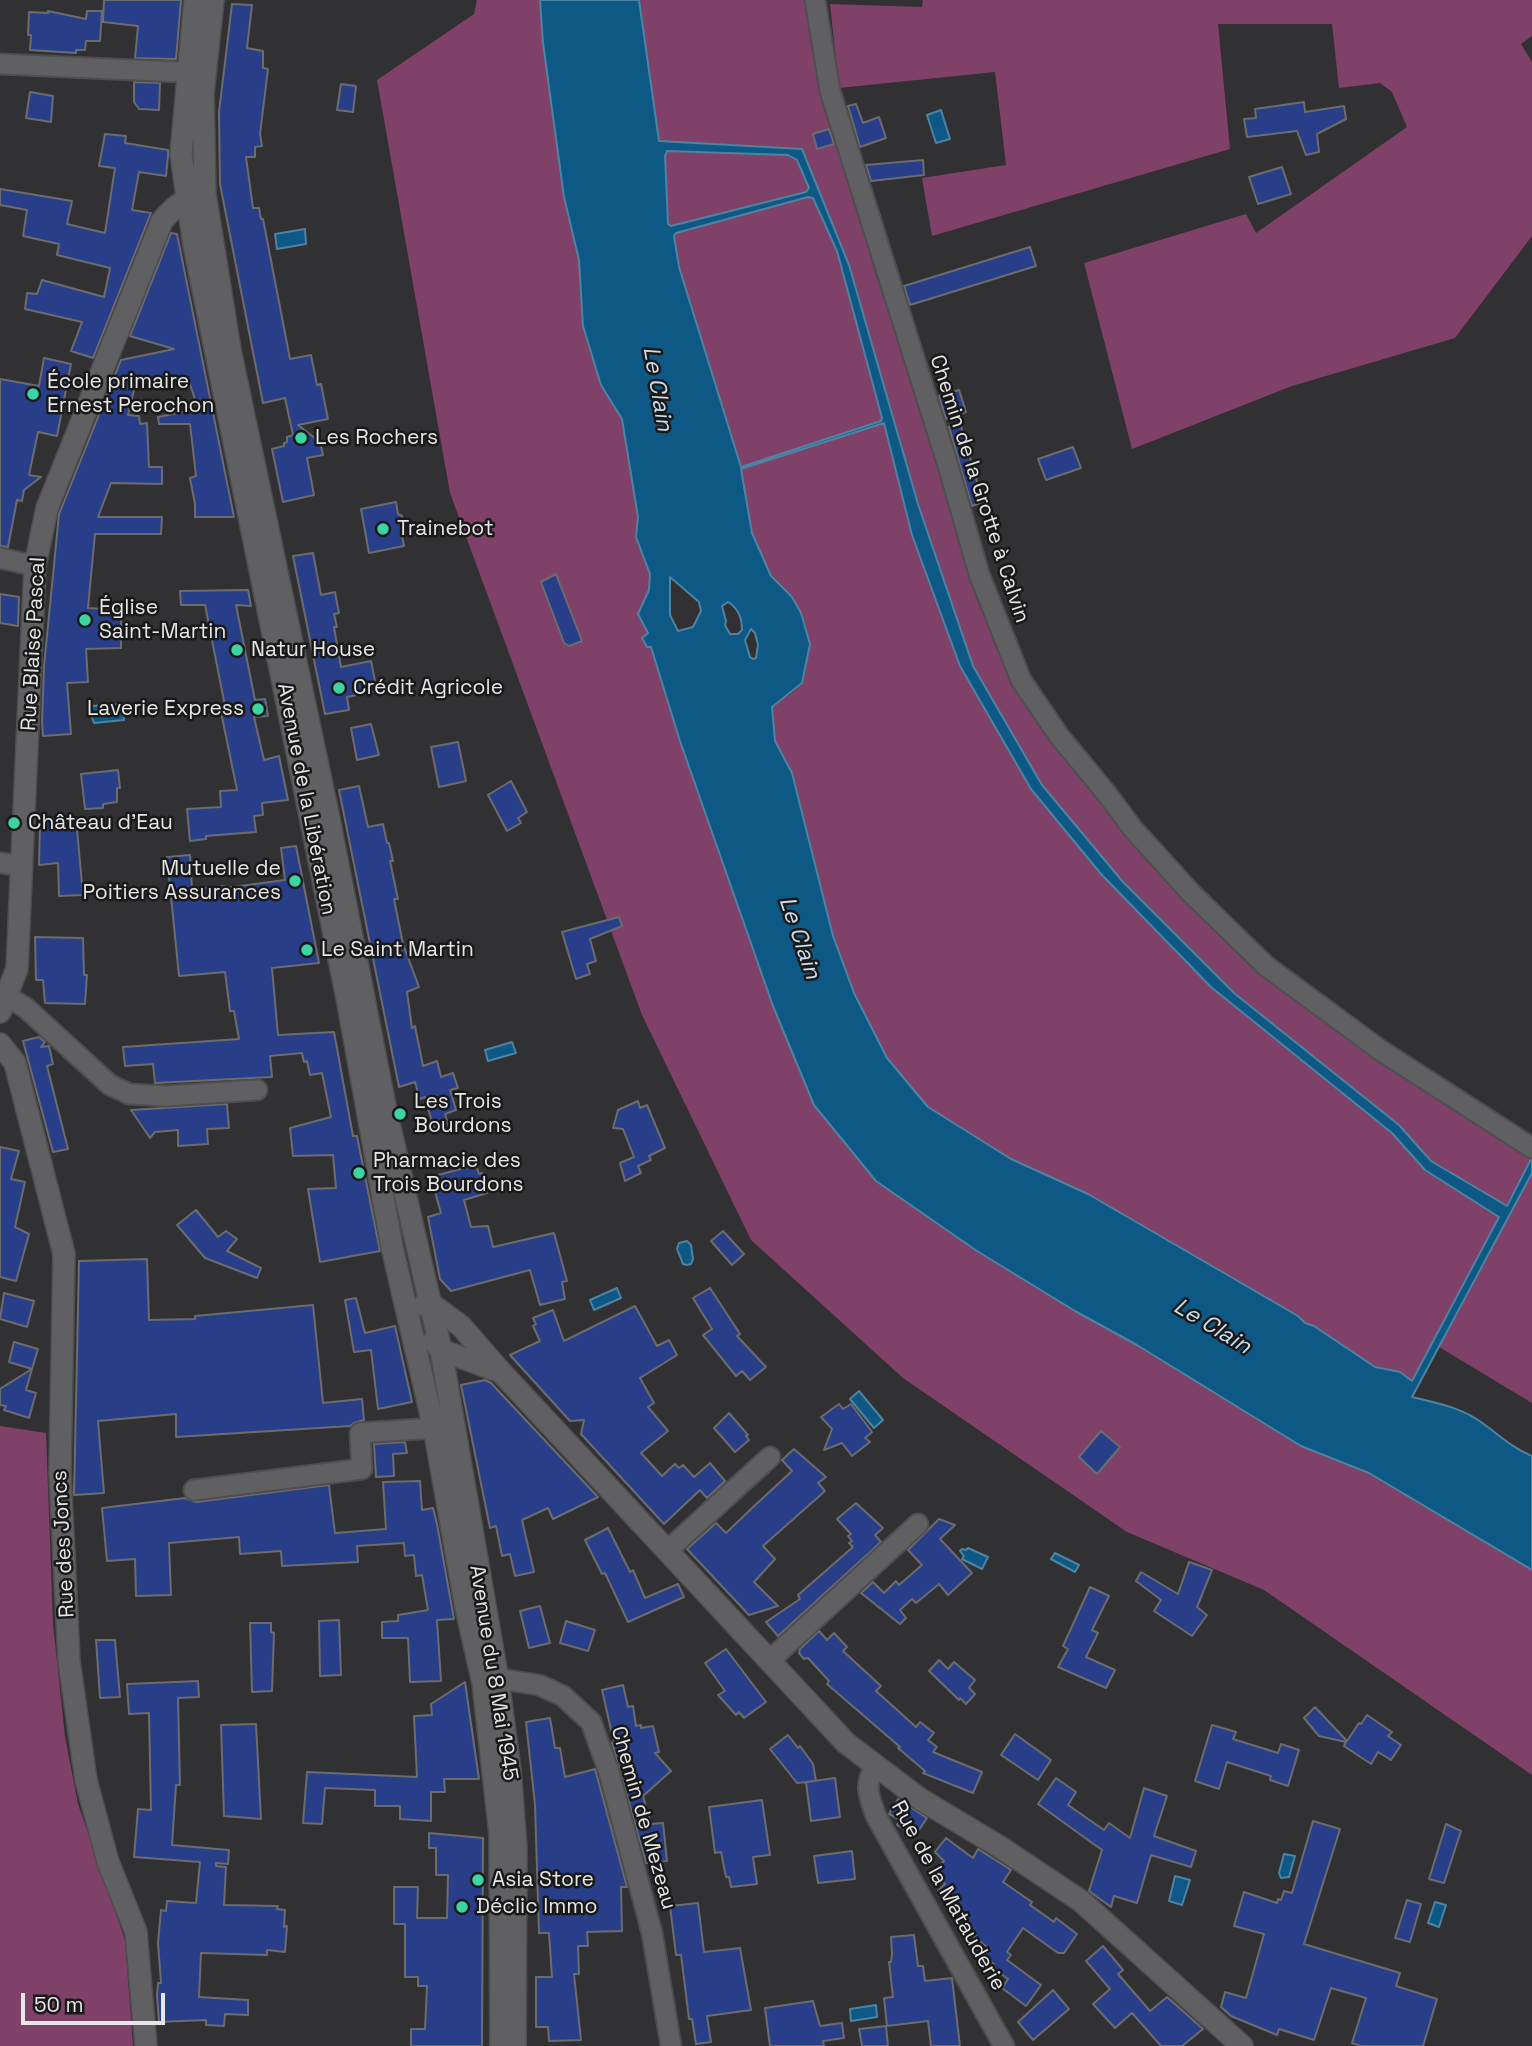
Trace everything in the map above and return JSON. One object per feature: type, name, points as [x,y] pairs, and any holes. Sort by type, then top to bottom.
[{"type":"main road","name":"Avenue de la Libération","points":[[195,0],[196,72]]},
{"type":"main road","name":"Avenue de la Libération","points":[[213,0],[181,154],[196,196],[230,350],[330,827],[385,1106],[432,1304]]},
{"type":"main road","name":"Avenue de la Libération","points":[[196,196],[194,245],[349,1008],[405,1308]]},
{"type":"main road","name":"Rue Blaise Pascal","points":[[3,1000],[17,969],[35,566],[47,508],[162,222],[172,209],[196,196]]},
{"type":"main road","name":"Rue des Joncs","points":[[0,1044],[15,1063],[64,1254],[60,1473],[69,1661],[86,1780],[108,1862],[136,1931],[145,2046]]},
{"type":"main road","points":[[405,1308],[432,1304],[461,1326],[846,1743],[920,1799],[1000,1847],[1080,1901],[1242,2046]]},
{"type":"main road","name":"Avenue du 8 Mai 1945","points":[[432,1304],[491,1682],[510,1770],[516,1849],[515,2046]]},
{"type":"main road","points":[[405,1308],[441,1350],[501,1372]]},
{"type":"main road","name":"Avenue du 8 Mai 1945","points":[[405,1308],[434,1428],[466,1608],[491,1682],[499,1834],[501,2046]]},
{"type":"street","name":"Chemin de la Grotte à Calvin","points":[[815,0],[830,91],[953,482],[979,574],[1021,680],[1059,736],[1133,829],[1191,892],[1266,965],[1380,1050],[1532,1148]]},
{"type":"street","points":[[0,64],[196,72]]},
{"type":"street","points":[[0,558],[35,566]]},
{"type":"street","points":[[0,863],[22,866]]},
{"type":"street","points":[[3,1000],[53,1032],[110,1085],[129,1094],[166,1096],[257,1090]]},
{"type":"street","points":[[194,1490],[362,1469],[360,1433],[434,1428]]},
{"type":"street","points":[[667,1551],[770,1457]]},
{"type":"street","points":[[770,1660],[918,1524]]},
{"type":"street","name":"Chemin de Mezeau","points":[[491,1682],[538,1685],[563,1696],[591,1722],[609,1773],[652,1933],[671,2046]]},
{"type":"street","name":"Rue de la Matauderie","points":[[876,1766],[868,1780],[867,1791],[876,1816],[1004,2046]]},
{"type":"shaded area","points":[[477,0],[810,0],[819,74],[876,276],[946,469],[981,580],[1059,736],[1266,966],[1532,1157],[1412,1381],[1400,1372],[1375,1367],[1298,1316],[1088,1194],[1011,1159],[928,1107],[887,1058],[854,993],[833,936],[792,773],[775,741],[772,707],[792,693],[804,676],[808,641],[805,622],[797,605],[770,577],[721,544],[649,590],[638,614],[648,633],[680,741],[773,1006],[814,1105],[876,1181],[977,1251],[1301,1446],[1369,1473],[1532,1570],[1532,1775],[1264,1590],[1127,1532],[903,1378],[751,1240],[642,1015],[450,493],[377,80],[474,14]]},
{"type":"shaded area","points":[[923,0],[1532,0],[1532,36],[1521,44],[1532,62],[1532,236],[1455,338],[1292,386],[1132,449],[1084,263],[1246,214],[1256,233],[1407,127],[1392,92],[1380,83],[1339,88],[1332,24],[1218,24],[1230,149],[932,236],[922,178],[1006,165],[995,72],[839,88],[830,4],[922,7]]},
{"type":"shaded area","points":[[1532,1173],[1532,1403],[1439,1347]]},
{"type":"shaded area","points":[[0,1426],[46,1433],[53,1624],[65,1737],[78,1804],[125,1940],[133,2046],[0,2046]]},
{"type":"water","name":"Le Clain","points":[[540,0],[639,0],[659,141],[802,149],[849,265],[918,504],[973,666],[1042,785],[1123,882],[1234,993],[1399,1125],[1431,1161],[1507,1206],[1532,1157],[1532,1173],[1412,1397],[1468,1414],[1532,1456],[1532,1570],[1369,1473],[1301,1446],[977,1251],[876,1181],[814,1105],[773,1006],[680,741],[651,647],[647,647],[642,638],[648,633],[638,614],[649,590],[650,574],[636,537],[638,517],[622,419],[601,385],[583,326],[579,260],[564,197],[543,43]],"holes":[[[667,151],[788,155],[797,160],[809,188],[806,192],[671,226],[668,224]],[[808,197],[813,198],[837,251],[881,421],[741,467],[679,267],[674,236],[676,233]],[[884,423],[912,535],[960,666],[1031,789],[1101,874],[1211,987],[1392,1133],[1425,1170],[1499,1217],[1412,1381],[1400,1372],[1375,1367],[1298,1316],[1088,1194],[1011,1159],[928,1107],[887,1058],[854,993],[833,936],[792,773],[775,741],[772,707],[802,683],[810,644],[801,613],[792,597],[771,576],[752,533],[741,469]],[[670,577],[699,602],[701,611],[693,627],[678,631],[670,615]],[[728,602],[737,611],[742,626],[738,634],[730,634],[725,625],[722,606]],[[751,629],[758,645],[756,658],[750,657],[745,640]]]},
{"type":"water","points":[[941,110],[950,139],[936,143],[927,115]]},
{"type":"water","points":[[305,229],[306,244],[277,249],[275,234]]},
{"type":"water","points":[[122,704],[124,720],[94,723],[89,710],[92,706]]},
{"type":"water","points":[[512,1042],[516,1053],[488,1061],[485,1050]]},
{"type":"water","points":[[687,1241],[691,1245],[693,1259],[691,1264],[687,1265],[683,1264],[677,1249],[679,1243]]},
{"type":"water","points":[[617,1288],[621,1298],[594,1310],[590,1300]]},
{"type":"water","points":[[859,1391],[883,1420],[874,1428],[850,1399]]},
{"type":"water","points":[[968,1548],[988,1557],[982,1569],[962,1559],[964,1556],[960,1551]]},
{"type":"water","points":[[1055,1553],[1079,1565],[1075,1572],[1051,1559]]},
{"type":"water","points":[[1284,1854],[1295,1856],[1289,1877],[1281,1878],[1279,1873]]},
{"type":"water","points":[[1175,1876],[1190,1880],[1182,1905],[1169,1901]]},
{"type":"water","points":[[1435,1902],[1446,1905],[1439,1927],[1428,1923]]},
{"type":"water","points":[[876,2005],[877,2017],[851,2021],[850,2009]]},
{"type":"building","points":[[104,0],[181,0],[176,59],[135,58],[138,26],[103,22]]},
{"type":"building","points":[[232,4],[252,5],[247,48],[263,51],[263,68],[268,69],[260,134],[262,146],[255,147],[255,157],[246,157],[253,208],[259,208],[263,219],[290,359],[311,355],[317,385],[321,384],[328,419],[298,425],[320,442],[323,455],[307,458],[314,495],[283,502],[272,449],[284,446],[287,437],[293,435],[285,398],[263,403],[220,184],[219,112]]},
{"type":"building","points":[[48,11],[86,19],[87,11],[102,11],[100,41],[86,41],[85,50],[76,50],[76,53],[30,50],[29,12]]},
{"type":"building","points":[[134,82],[160,83],[159,110],[139,109],[134,102]]},
{"type":"building","points":[[341,84],[356,86],[353,112],[337,110]]},
{"type":"building","points":[[30,92],[53,96],[51,122],[26,118]]},
{"type":"building","points":[[1304,102],[1305,112],[1344,106],[1346,119],[1317,134],[1319,152],[1306,155],[1297,131],[1247,137],[1244,119],[1256,118],[1255,109]]},
{"type":"building","points":[[856,104],[863,123],[879,117],[886,138],[860,147],[848,106]]},
{"type":"building","points":[[829,129],[834,144],[817,149],[813,134]]},
{"type":"building","points":[[105,134],[126,136],[125,143],[168,150],[168,156],[166,176],[139,172],[132,210],[151,213],[93,358],[71,351],[82,322],[25,309],[27,293],[37,294],[42,280],[104,297],[110,268],[57,255],[59,244],[23,236],[27,210],[0,205],[0,189],[72,201],[67,224],[105,233],[115,168],[99,166]]},
{"type":"building","points":[[923,160],[924,175],[871,181],[866,165]]},
{"type":"building","points":[[1282,167],[1291,194],[1258,204],[1249,177]]},
{"type":"building","points":[[171,233],[177,234],[234,517],[195,517],[190,478],[196,476],[190,424],[159,424],[158,417],[198,409],[188,378],[135,386],[128,415],[139,416],[140,424],[147,423],[149,467],[162,467],[162,484],[111,483],[98,517],[162,517],[161,534],[95,534],[88,608],[121,610],[121,648],[86,649],[88,682],[67,683],[71,734],[43,736],[44,666],[59,514],[121,360],[174,349],[130,336]]},
{"type":"building","points":[[1030,247],[1036,266],[910,305],[904,286]]},
{"type":"building","points":[[44,358],[71,364],[57,436],[38,432],[29,475],[41,477],[24,490],[22,501],[17,500],[8,547],[0,546],[0,379],[39,386]]},
{"type":"building","points":[[959,390],[966,412],[946,419],[939,396]]},
{"type":"building","points":[[960,423],[983,502],[972,506],[949,427]]},
{"type":"building","points":[[1073,447],[1081,468],[1046,480],[1038,459]]},
{"type":"building","name":"Trainebot","points":[[396,502],[398,514],[402,516],[404,546],[369,553],[361,509]]},
{"type":"building","points":[[313,553],[321,595],[335,592],[339,613],[334,614],[337,627],[334,627],[341,667],[371,661],[377,691],[347,697],[349,710],[325,714],[293,556]]},
{"type":"building","points":[[556,574],[582,641],[569,646],[564,643],[541,582]]},
{"type":"building","points":[[248,590],[251,606],[236,605],[255,700],[265,699],[268,716],[254,717],[264,760],[279,756],[288,800],[262,803],[263,815],[254,816],[256,832],[206,836],[206,839],[190,841],[187,809],[221,807],[220,791],[237,790],[221,712],[226,711],[205,605],[181,605],[180,591]]},
{"type":"building","points":[[0,594],[19,597],[18,626],[0,623]]},
{"type":"building","points":[[371,724],[379,755],[357,760],[351,728]]},
{"type":"building","points":[[458,742],[466,781],[439,787],[431,747]]},
{"type":"building","points":[[118,770],[120,788],[117,788],[117,802],[103,804],[103,808],[85,809],[81,774]]},
{"type":"building","points":[[511,781],[527,812],[518,818],[521,823],[507,831],[488,795]]},
{"type":"building","points":[[359,786],[368,827],[383,824],[389,843],[398,899],[394,899],[403,944],[419,987],[407,992],[412,1028],[415,1026],[423,1066],[437,1061],[441,1077],[453,1073],[458,1088],[450,1090],[456,1110],[445,1114],[448,1125],[434,1129],[425,1097],[420,1099],[415,1082],[399,1087],[339,790]]},
{"type":"building","points":[[76,818],[83,895],[59,896],[58,863],[39,865],[40,821]]},
{"type":"building","points":[[296,846],[319,963],[272,968],[278,1035],[334,1032],[353,1136],[357,1136],[380,1251],[320,1262],[308,1189],[336,1188],[333,1155],[293,1156],[290,1128],[331,1117],[322,1073],[310,1075],[302,1053],[270,1056],[272,1077],[155,1083],[153,1064],[125,1066],[123,1047],[239,1039],[234,1011],[230,1011],[225,972],[179,976],[167,857],[190,855],[192,889],[225,888],[285,880],[281,848]]},
{"type":"building","points":[[619,917],[622,926],[590,939],[596,961],[587,964],[590,974],[576,979],[562,932]]},
{"type":"building","points":[[35,937],[83,938],[84,975],[87,975],[85,1004],[45,1003],[43,980],[36,980]]},
{"type":"building","points":[[39,1037],[45,1042],[41,1047],[49,1046],[53,1064],[47,1066],[68,1149],[53,1152],[23,1041]]},
{"type":"building","points":[[638,1101],[640,1108],[647,1105],[665,1148],[649,1156],[651,1160],[638,1166],[641,1173],[625,1181],[620,1163],[634,1157],[623,1129],[613,1128],[618,1110]]},
{"type":"building","points":[[227,1104],[229,1128],[207,1129],[208,1144],[178,1146],[178,1130],[155,1132],[150,1138],[131,1110]]},
{"type":"building","points":[[0,1147],[19,1151],[11,1179],[25,1182],[15,1227],[29,1234],[16,1281],[0,1277]]},
{"type":"building","points":[[476,1165],[479,1174],[482,1173],[487,1193],[464,1200],[471,1227],[488,1226],[493,1247],[554,1233],[567,1281],[562,1282],[565,1299],[540,1305],[530,1270],[451,1291],[440,1279],[428,1217],[441,1213],[434,1188],[441,1186],[438,1175]]},
{"type":"building","points":[[196,1210],[218,1237],[226,1231],[237,1239],[227,1251],[261,1268],[257,1278],[205,1258],[177,1225]]},
{"type":"building","points":[[723,1231],[744,1254],[732,1265],[711,1241]]},
{"type":"building","points":[[147,1259],[149,1320],[195,1319],[195,1316],[313,1305],[323,1403],[362,1399],[364,1420],[350,1426],[176,1437],[176,1414],[98,1421],[104,1493],[74,1495],[79,1261]]},
{"type":"building","points":[[710,1288],[740,1334],[737,1336],[766,1367],[750,1380],[742,1371],[736,1376],[703,1335],[712,1329],[693,1298]]},
{"type":"building","points":[[4,1293],[34,1301],[27,1327],[0,1319]]},
{"type":"building","points":[[356,1298],[365,1333],[395,1326],[412,1402],[378,1409],[371,1350],[354,1352],[345,1300]]},
{"type":"building","points":[[635,1306],[657,1346],[669,1340],[677,1355],[640,1378],[654,1403],[648,1407],[668,1431],[641,1453],[662,1476],[675,1464],[679,1468],[683,1465],[694,1477],[710,1463],[725,1481],[707,1498],[700,1490],[664,1524],[581,1434],[584,1420],[570,1421],[510,1355],[540,1341],[533,1326],[536,1324],[533,1318],[553,1310],[564,1341]]},
{"type":"building","points":[[14,1342],[38,1349],[32,1369],[9,1362]]},
{"type":"building","points":[[32,1369],[26,1390],[36,1393],[29,1418],[4,1410],[6,1406],[0,1405],[0,1389]]},
{"type":"building","points":[[485,1380],[491,1383],[598,1497],[553,1519],[548,1508],[522,1520],[534,1572],[515,1576],[510,1554],[502,1556],[496,1526],[490,1528],[461,1385]]},
{"type":"building","points":[[839,1404],[843,1409],[851,1404],[872,1432],[865,1438],[870,1442],[852,1456],[842,1443],[824,1450],[832,1429],[821,1417]]},
{"type":"building","points":[[729,1413],[748,1435],[746,1436],[749,1440],[735,1452],[714,1428]]},
{"type":"building","points":[[1101,1431],[1120,1447],[1097,1474],[1079,1457]]},
{"type":"building","points":[[405,1442],[407,1453],[393,1454],[394,1476],[376,1477],[374,1444]]},
{"type":"building","points":[[794,1449],[826,1477],[818,1483],[825,1491],[763,1546],[775,1559],[754,1582],[778,1606],[749,1615],[687,1549],[716,1523],[726,1533],[792,1471],[782,1460]]},
{"type":"building","points":[[420,1481],[422,1510],[433,1508],[437,1524],[454,1619],[437,1620],[441,1681],[410,1682],[408,1638],[382,1638],[382,1622],[398,1621],[398,1615],[428,1610],[422,1575],[416,1576],[414,1555],[405,1556],[404,1543],[357,1546],[358,1562],[282,1566],[281,1551],[240,1554],[239,1537],[169,1543],[171,1595],[136,1596],[135,1559],[107,1561],[102,1508],[185,1498],[196,1502],[329,1485],[335,1533],[386,1529],[383,1482]]},
{"type":"building","points":[[856,1503],[883,1528],[875,1535],[881,1542],[778,1636],[766,1622],[800,1599],[798,1595],[853,1547],[849,1543],[852,1541],[848,1536],[851,1534],[837,1519]]},
{"type":"building","points":[[939,1519],[955,1525],[940,1539],[972,1573],[948,1595],[939,1584],[916,1603],[912,1599],[900,1610],[906,1618],[900,1624],[861,1593],[873,1582],[884,1593],[896,1581],[899,1585],[922,1565],[908,1550]]},
{"type":"building","points":[[608,1528],[630,1572],[633,1570],[645,1598],[678,1584],[684,1597],[628,1622],[605,1573],[602,1574],[585,1540]]},
{"type":"building","points":[[1189,1562],[1212,1570],[1197,1607],[1207,1615],[1192,1636],[1154,1611],[1161,1600],[1136,1581],[1141,1572],[1178,1594]]},
{"type":"building","points":[[1090,1587],[1109,1596],[1092,1630],[1098,1633],[1086,1657],[1115,1670],[1106,1688],[1058,1667],[1068,1649],[1063,1646]]},
{"type":"building","points":[[540,1606],[550,1643],[529,1648],[520,1611]]},
{"type":"building","points":[[339,1620],[341,1675],[320,1676],[319,1621]]},
{"type":"building","points":[[566,1621],[595,1630],[588,1651],[560,1643]]},
{"type":"building","points":[[250,1623],[271,1623],[271,1632],[274,1633],[272,1691],[252,1692]]},
{"type":"building","points":[[819,1631],[827,1640],[834,1633],[847,1647],[843,1651],[881,1686],[876,1691],[916,1727],[920,1722],[934,1733],[928,1740],[937,1747],[933,1752],[982,1772],[973,1793],[923,1773],[925,1771],[898,1748],[900,1747],[827,1684],[829,1681],[808,1658],[804,1659],[799,1653]]},
{"type":"building","points":[[96,1640],[115,1640],[120,1697],[100,1698]]},
{"type":"building","points":[[726,1649],[766,1702],[744,1718],[739,1712],[736,1715],[718,1695],[725,1691],[705,1663]]},
{"type":"building","points":[[939,1660],[948,1669],[954,1662],[975,1680],[969,1688],[975,1694],[966,1704],[929,1671]]},
{"type":"building","points":[[198,1681],[199,1697],[178,1698],[180,1785],[176,1785],[172,1845],[229,1850],[228,1864],[216,1863],[216,1866],[226,1867],[224,1905],[278,1906],[277,1909],[285,1910],[284,1927],[287,1926],[285,1952],[267,1950],[267,1955],[201,1953],[199,1997],[248,2000],[248,2015],[225,2014],[224,2026],[206,2025],[206,2020],[159,2022],[157,1995],[158,1983],[161,1983],[158,1943],[161,1910],[166,1911],[167,1901],[196,1903],[200,1862],[134,1857],[138,1809],[151,1810],[149,1713],[129,1714],[127,1684]]},
{"type":"building","points":[[465,1682],[479,1779],[444,1779],[445,1792],[431,1792],[431,1821],[400,1819],[400,1806],[375,1806],[375,1790],[325,1788],[322,1824],[303,1823],[307,1772],[417,1777],[414,1716],[432,1715],[431,1704]]},
{"type":"building","points":[[623,1685],[628,1707],[633,1706],[636,1726],[653,1726],[659,1752],[655,1753],[671,1771],[643,1796],[651,1824],[663,1823],[667,1861],[646,1863],[612,1743],[602,1690]]},
{"type":"building","points":[[1315,1707],[1347,1741],[1367,1715],[1392,1732],[1388,1736],[1401,1745],[1391,1760],[1378,1752],[1371,1764],[1344,1746],[1346,1742],[1319,1736],[1304,1718]]},
{"type":"building","points":[[550,1718],[555,1748],[560,1748],[565,1777],[595,1769],[627,1887],[621,1887],[622,1931],[587,1932],[588,1946],[578,1946],[579,1974],[574,1974],[581,2040],[549,2041],[548,2027],[536,2027],[536,1977],[552,1977],[549,1933],[539,1933],[535,1805],[526,1722]]},
{"type":"building","points":[[256,1724],[261,1819],[224,1816],[221,1725]]},
{"type":"building","points":[[1212,1725],[1236,1732],[1233,1739],[1278,1753],[1281,1744],[1299,1750],[1288,1786],[1270,1780],[1271,1776],[1227,1762],[1219,1789],[1195,1781]]},
{"type":"building","points":[[1015,1734],[1051,1760],[1038,1780],[1001,1755]]},
{"type":"building","points":[[788,1735],[813,1764],[816,1781],[797,1783],[770,1749]]},
{"type":"building","points":[[835,1778],[840,1817],[811,1821],[806,1782]]},
{"type":"building","points":[[1056,1778],[1076,1792],[1068,1805],[1104,1830],[1109,1823],[1130,1838],[1144,1788],[1167,1796],[1154,1836],[1196,1851],[1191,1867],[1151,1855],[1137,1903],[1114,1896],[1111,1907],[1089,1891],[1102,1850],[1038,1804]]},
{"type":"building","points":[[898,1799],[927,1818],[915,1836],[897,1825],[900,1820],[889,1814]]},
{"type":"building","points":[[762,1800],[770,1855],[753,1857],[757,1884],[731,1887],[721,1852],[715,1853],[709,1807]]},
{"type":"building","points":[[1313,1821],[1340,1829],[1304,1944],[1400,1973],[1396,1986],[1437,1999],[1423,2046],[1361,2046],[1352,2043],[1366,1998],[1331,1988],[1314,2040],[1279,2029],[1277,2035],[1231,2016],[1221,2007],[1225,1992],[1246,1998],[1264,1934],[1234,1926],[1244,1892],[1277,1903],[1284,1891],[1292,1893]]},
{"type":"building","points":[[1446,1824],[1461,1831],[1444,1883],[1429,1879]]},
{"type":"building","points":[[429,1833],[483,1838],[482,2046],[411,2046],[411,2029],[425,2029],[427,1986],[418,1986],[418,1977],[405,1977],[405,1924],[394,1924],[394,1887],[418,1887],[417,1918],[447,1918],[448,1875],[436,1875],[436,1848],[429,1848]]},
{"type":"building","points":[[946,1838],[973,1858],[978,1849],[1011,1870],[1003,1882],[1032,1902],[1030,1905],[1054,1922],[1056,1918],[1077,1934],[1064,1953],[1058,1953],[1023,1928],[1007,1952],[1011,1955],[1007,1960],[1041,1985],[1026,2006],[1002,1988],[1008,1979],[984,1957],[990,1949],[974,1937],[976,1935],[969,1930],[972,1926],[939,1895],[941,1894],[938,1891],[945,1884],[933,1872],[944,1861],[935,1852]]},
{"type":"building","points":[[852,1851],[855,1879],[818,1883],[814,1856]]},
{"type":"building","points":[[1407,1900],[1421,1904],[1410,1942],[1395,1938]]},
{"type":"building","points":[[698,1903],[704,1952],[740,1948],[751,2010],[707,2016],[711,2042],[696,2044],[692,2019],[689,2019],[681,1955],[676,1955],[670,1906]]},
{"type":"building","points":[[914,1935],[918,1966],[923,1966],[925,1981],[952,1978],[960,2046],[931,2046],[928,2021],[887,2026],[884,1998],[893,1997],[889,1962],[892,1954],[891,1937]]},
{"type":"building","points":[[1103,1946],[1123,1970],[1118,1974],[1150,2011],[1167,1997],[1203,2029],[1182,2046],[1161,2046],[1132,2013],[1115,2028],[1093,2004],[1110,1989],[1086,1961]]},
{"type":"building","points":[[1053,1990],[1069,2009],[1033,2040],[1018,2022]]},
{"type":"building","points":[[813,2001],[820,2026],[842,2023],[844,2038],[823,2041],[824,2046],[770,2046],[765,2008]]},
{"type":"building","points":[[886,2026],[888,2046],[862,2046],[859,2029]]},
{"type":"place","name":"École primaire Ernest Perochon","points":[[33,394]]},
{"type":"place","name":"Les Rochers","points":[[301,438]]},
{"type":"place","name":"Trainebot","points":[[383,529]]},
{"type":"place","name":"Église Saint-Martin","points":[[85,620]]},
{"type":"place","name":"Natur House","points":[[237,650]]},
{"type":"place","name":"Crédit Agricole","points":[[339,688]]},
{"type":"place","name":"Laverie Express","points":[[258,709]]},
{"type":"place","name":"Château d'Eau","points":[[14,823]]},
{"type":"place","name":"Mutuelle de Poitiers Assurances","points":[[295,881]]},
{"type":"place","name":"Le Saint Martin","points":[[307,950]]},
{"type":"place","name":"Les Trois Bourdons","points":[[400,1114]]},
{"type":"place","name":"Pharmacie des Trois Bourdons","points":[[359,1173]]},
{"type":"place","name":"Asia Store","points":[[478,1880]]},
{"type":"place","name":"Déclic Immo","points":[[462,1907]]}]
